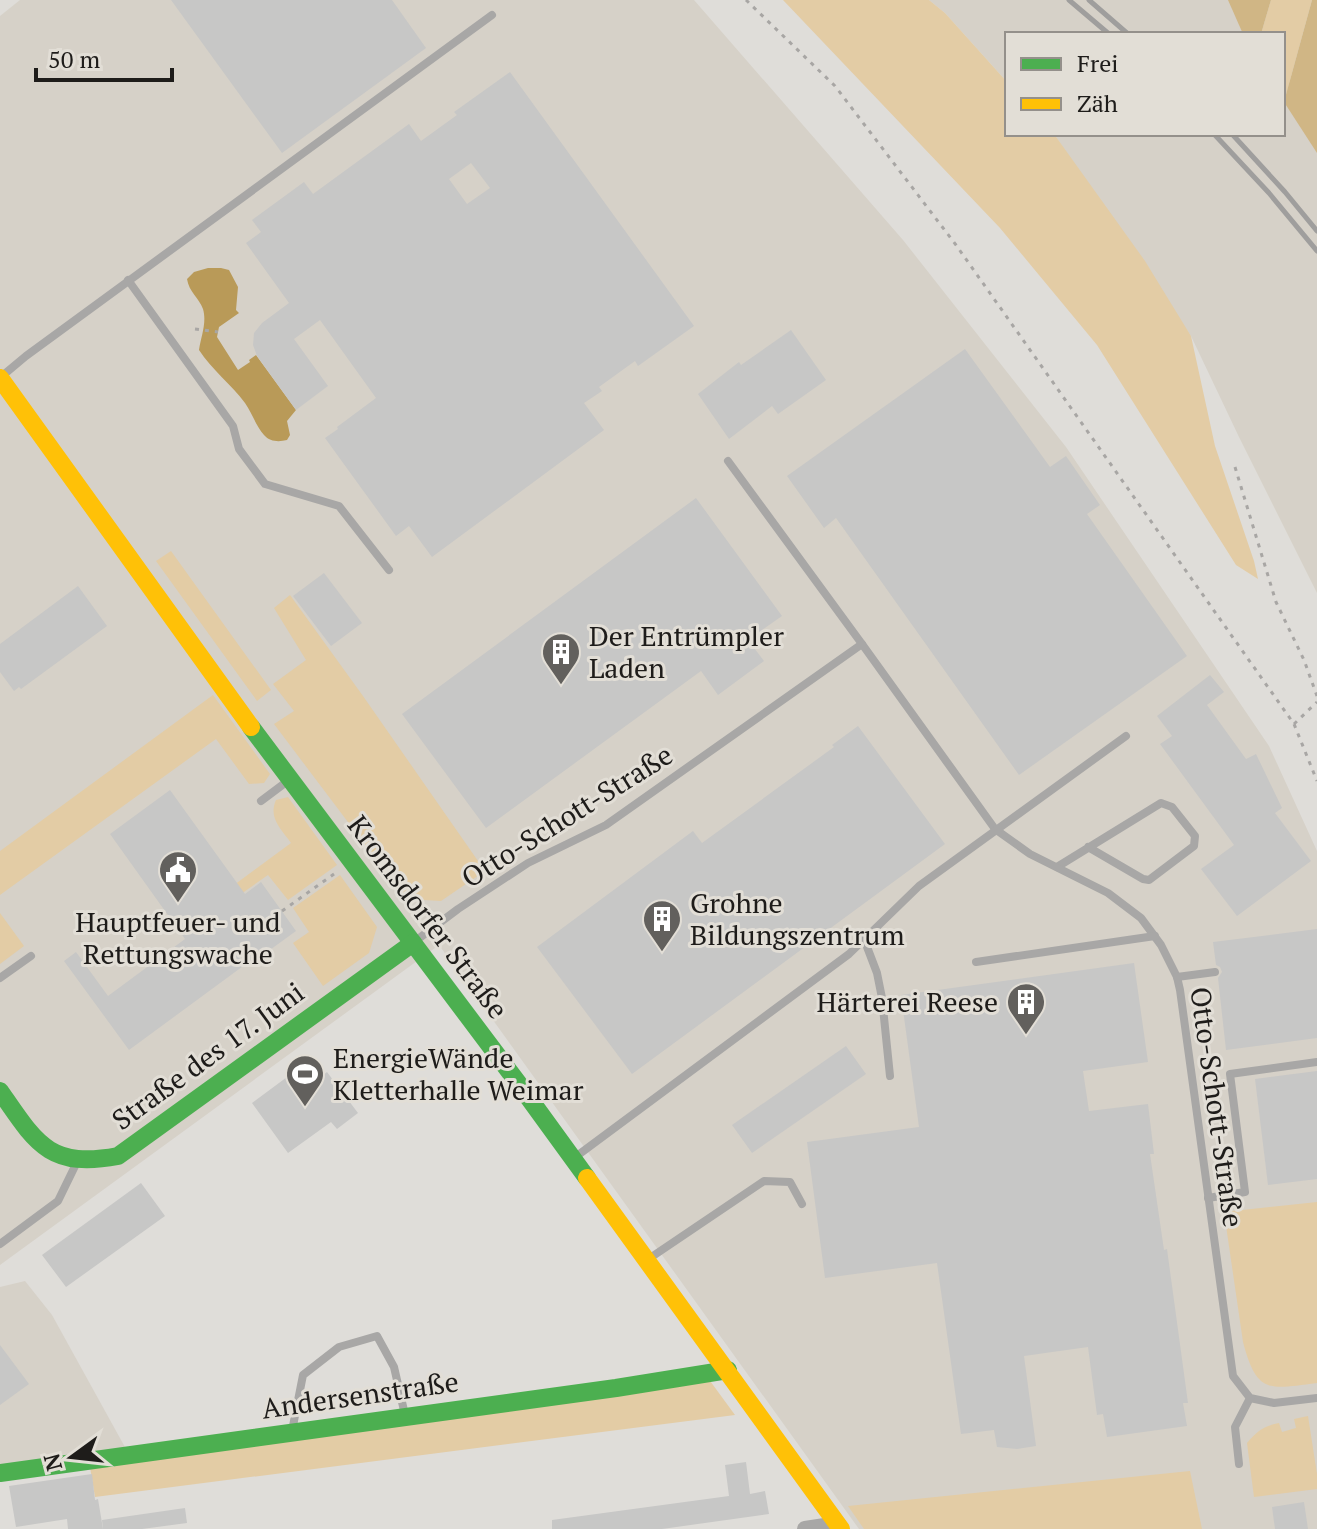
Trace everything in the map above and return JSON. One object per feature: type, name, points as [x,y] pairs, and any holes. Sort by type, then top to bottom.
[{"type":"street","name":"Kromsdorfer Straße","points":[[0,378],[289,780],[573,1159],[839,1527]]},
{"type":"street","name":"Straße des 17. Juni","points":[[0,1091],[35,1140],[56,1155],[99,1161],[118,1156],[413,943]]},
{"type":"street","name":"Andersenstraße","points":[[0,1473],[728,1370]]},
{"type":"street","points":[[805,1529],[839,1527]]},
{"type":"lane","points":[[0,378],[128,280],[492,15]]},
{"type":"lane","points":[[128,280],[233,426],[239,449],[265,484],[339,506],[389,570]]},
{"type":"lane","name":"Otto-Schott-Straße","points":[[728,461],[995,829],[1030,854],[1108,893],[1141,918],[1161,945],[1180,990],[1233,1376],[1250,1398]]},
{"type":"lane","name":"Otto-Schott-Straße","points":[[413,943],[528,863],[606,825],[862,644]]},
{"type":"lane","points":[[573,1159],[849,954],[919,886],[1126,736]]},
{"type":"lane","points":[[261,801],[289,780]]},
{"type":"lane","points":[[1057,867],[1088,847],[1161,803],[1172,807],[1195,836],[1194,846],[1149,880],[1088,847]]},
{"type":"lane","points":[[976,962],[1155,936]]},
{"type":"lane","points":[[864,939],[877,973],[882,998],[890,1076]]},
{"type":"lane","points":[[0,978],[31,956]]},
{"type":"lane","points":[[1177,977],[1215,972]]},
{"type":"lane","points":[[1208,1198],[1245,1192],[1230,1074],[1317,1062]]},
{"type":"lane","points":[[0,1244],[58,1201],[79,1160]]},
{"type":"lane","points":[[646,1260],[764,1181],[790,1182],[802,1204]]},
{"type":"lane","points":[[292,1432],[303,1375],[339,1347],[377,1336],[394,1367],[405,1416]]},
{"type":"lane","points":[[1239,1464],[1235,1427],[1250,1398],[1274,1403],[1317,1398]]},
{"type":"lane","points":[[1223,1429],[1235,1427]]},
{"type":"path","points":[[746,0],[835,86],[956,245],[1294,724],[1317,781]]},
{"type":"path","points":[[195,329],[218,332]]},
{"type":"path","points":[[1235,467],[1276,602],[1304,660],[1317,696]]},
{"type":"path","points":[[1294,724],[1317,702]]},
{"type":"path","points":[[282,911],[350,863]]},
{"type":"shaded area","points":[[20,0],[694,0],[903,240],[1066,447],[1269,746],[1317,851],[1317,1529],[859,1529],[439,945],[0,1265],[0,16]]},
{"type":"shaded area","points":[[783,0],[929,0],[945,13],[1005,80],[1005,136],[1055,136],[1145,261],[1191,336],[1215,446],[1258,579],[1236,565],[1097,345],[1000,228]]},
{"type":"shaded area","points":[[929,0],[1241,0],[1258,32],[1005,32],[1005,80],[945,13]]},
{"type":"shaded area","points":[[1228,0],[1271,0],[1262,32],[1242,32]]},
{"type":"shaded area","points":[[1271,0],[1312,0],[1285,98],[1285,32],[1262,32]]},
{"type":"shaded area","points":[[1312,0],[1317,0],[1317,153],[1285,104]]},
{"type":"shaded area","points":[[1285,75],[1317,125],[1317,593],[1239,437],[1191,336],[1055,136],[1285,136]]},
{"type":"shaded area","points":[[208,268],[229,270],[238,287],[236,310],[239,313],[219,327],[217,337],[238,370],[256,355],[296,410],[287,421],[290,435],[287,440],[275,441],[264,435],[245,403],[199,350],[204,314],[187,279],[194,272]]},
{"type":"shaded area","points":[[171,551],[271,690],[257,701],[156,561]]},
{"type":"shaded area","points":[[290,595],[485,871],[441,901],[406,899],[274,724],[294,711],[273,684],[306,660],[274,608]]},
{"type":"shaded area","points":[[213,695],[270,774],[264,783],[249,784],[216,739],[0,895],[0,851]]},
{"type":"shaded area","points":[[288,797],[337,865],[288,900],[268,875],[241,894],[234,885],[291,843],[277,823],[274,812],[276,800]]},
{"type":"shaded area","points":[[340,875],[377,927],[369,953],[323,986],[293,943],[309,932],[293,908]]},
{"type":"shaded area","points":[[0,913],[24,946],[0,964]]},
{"type":"shaded area","points":[[1317,1202],[1317,1383],[1287,1387],[1267,1385],[1254,1372],[1243,1342],[1224,1212]]},
{"type":"shaded area","points":[[25,1281],[52,1315],[126,1449],[0,1466],[0,1287]]},
{"type":"shaded area","points":[[705,1374],[735,1415],[95,1497],[89,1461]]},
{"type":"shaded area","points":[[1308,1416],[1317,1489],[1254,1497],[1247,1443],[1265,1427],[1279,1423],[1282,1432],[1296,1428],[1294,1419]]},
{"type":"shaded area","points":[[1190,1471],[1202,1529],[864,1529],[848,1506]]},
{"type":"building","points":[[171,0],[392,0],[426,48],[282,153]]},
{"type":"building","points":[[510,72],[694,326],[638,366],[635,361],[599,387],[602,391],[584,403],[604,430],[432,557],[409,526],[396,536],[325,438],[376,398],[320,320],[294,339],[328,386],[296,410],[257,356],[253,345],[254,333],[289,303],[246,243],[261,232],[252,220],[304,182],[313,194],[409,124],[421,141],[457,115],[454,112]],"holes":[[[471,163],[490,188],[467,204],[449,179]]]},
{"type":"building","points":[[791,330],[826,380],[778,414],[772,406],[729,439],[698,394],[739,362],[741,365]]},
{"type":"building","points":[[965,349],[1050,467],[1066,456],[1100,505],[1087,514],[1187,656],[1019,775],[836,518],[824,528],[787,476]]},
{"type":"building","name":"Der Entrümpler Laden","points":[[696,498],[782,616],[748,640],[764,661],[718,695],[701,671],[486,828],[402,714]]},
{"type":"building","points":[[324,573],[362,623],[331,646],[293,596]]},
{"type":"building","points":[[78,586],[107,626],[14,691],[0,672],[0,644]]},
{"type":"building","points":[[1210,675],[1224,692],[1207,705],[1246,759],[1256,754],[1282,808],[1275,813],[1311,861],[1237,916],[1201,869],[1234,845],[1160,744],[1172,736],[1157,716]]},
{"type":"building","points":[[858,726],[945,844],[632,1074],[537,947],[693,831],[702,843]]},
{"type":"building","points":[[170,790],[245,894],[261,882],[296,931],[129,1050],[64,961],[76,952],[108,996],[185,939],[110,834]]},
{"type":"building","points":[[1317,929],[1317,1038],[1226,1050],[1218,978],[1222,972],[1216,965],[1213,942]]},
{"type":"building","points":[[1134,963],[1148,1062],[1083,1071],[1089,1111],[1148,1104],[1154,1154],[1150,1154],[1164,1250],[1167,1249],[1188,1403],[1183,1403],[1187,1426],[1107,1437],[1103,1414],[1097,1415],[1088,1347],[1024,1356],[1036,1446],[1017,1449],[997,1447],[994,1430],[961,1434],[937,1263],[825,1278],[807,1142],[919,1127],[901,995]]},
{"type":"building","points":[[846,1046],[866,1074],[752,1153],[732,1125]]},
{"type":"building","name":"EnergieWände Kletterhalle Weimar","points":[[310,1060],[322,1076],[327,1072],[358,1113],[337,1129],[331,1122],[288,1153],[252,1103]]},
{"type":"building","points":[[1317,1071],[1317,1179],[1268,1185],[1255,1079]]},
{"type":"building","points":[[141,1183],[165,1216],[66,1287],[42,1255]]},
{"type":"building","points":[[0,1345],[29,1384],[0,1405]]},
{"type":"building","points":[[746,1462],[750,1494],[765,1491],[769,1514],[662,1529],[552,1529],[552,1520],[729,1496],[725,1465]]},
{"type":"building","points":[[92,1474],[103,1529],[68,1529],[67,1519],[16,1527],[9,1486]]},
{"type":"building","points":[[1304,1502],[1308,1529],[1275,1529],[1272,1507]]},
{"type":"building","points":[[185,1508],[187,1523],[142,1529],[103,1529],[102,1520]]},
{"type":"railway","points":[[1069,0],[1107,32]]},
{"type":"railway","points":[[1089,0],[1126,32]]},
{"type":"railway","points":[[1216,136],[1317,251]]},
{"type":"railway","points":[[1234,136],[1317,231]]},
{"type":"traffic: fast","points":[[251,727],[587,1178]]},
{"type":"traffic: fast","points":[[0,1091],[24,1125],[47,1148],[76,1159],[118,1156],[413,943]]},
{"type":"traffic: fast","points":[[0,1473],[728,1370]]},
{"type":"traffic: slow","points":[[0,378],[251,727]]},
{"type":"traffic: slow","points":[[587,1178],[841,1529]]},
{"type":"place","name":"Der Entrümpler Laden","points":[[561,686]]},
{"type":"place","name":"Hauptfeuer- und Rettungswache","points":[[178,904]]},
{"type":"place","name":"Grohne Bildungszentrum","points":[[662,953]]},
{"type":"place","name":"Härterei Reese","points":[[1026,1036]]},
{"type":"place","name":"EnergieWände Kletterhalle Weimar","points":[[305,1108]]}]
